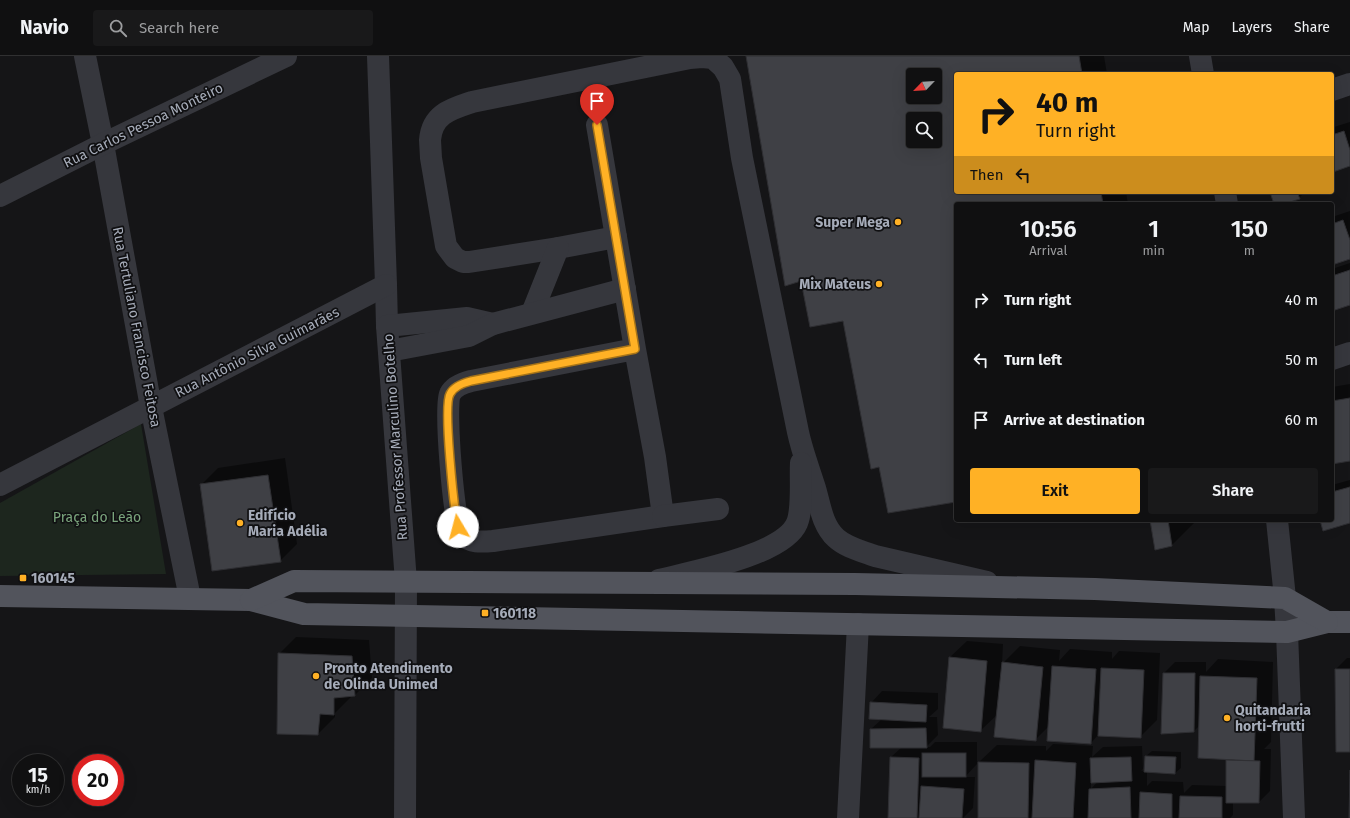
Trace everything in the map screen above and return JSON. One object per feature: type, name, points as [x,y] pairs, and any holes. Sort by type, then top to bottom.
[{"type":"main road","points":[[251,600],[294,581],[855,584],[1006,587],[1285,598],[1327,622]]},
{"type":"main road","points":[[0,596],[251,600],[304,614],[407,616],[1287,632],[1327,622],[1350,622]]},
{"type":"street","name":"Rua Tertuliano Francisco Feitosa","points":[[85,56],[103,144],[151,407],[190,598]]},
{"type":"street","name":"Rua Carlos Pessoa Monteiro","points":[[0,196],[103,144],[286,56]]},
{"type":"street","name":"Rua Professor Marculino Botelho","points":[[378,56],[387,326],[406,582],[405,818]]},
{"type":"street","points":[[1200,56],[1203,72]]},
{"type":"street","points":[[616,237],[469,262],[459,261],[453,256],[444,240],[431,158],[430,132],[439,117],[452,109],[472,102],[690,58],[708,57],[716,60],[726,73],[732,89],[742,158],[802,447],[823,517],[832,534],[847,545],[875,556],[1006,587]]},
{"type":"street","points":[[1334,89],[1350,84]]},
{"type":"street","points":[[597,125],[655,457],[663,516]]},
{"type":"street","points":[[532,313],[558,248]]},
{"type":"street","name":"Rua Antônio Silva Guimarães","points":[[0,485],[386,285]]},
{"type":"street","points":[[389,351],[468,336],[493,324],[625,289]]},
{"type":"street","points":[[387,326],[467,318],[493,324]]},
{"type":"street","points":[[635,349],[471,381],[454,389],[449,396],[448,406],[449,444],[456,519],[460,532],[464,537],[481,542],[511,539],[718,508]]},
{"type":"street","points":[[1334,358],[1350,353]]},
{"type":"street","points":[[643,584],[718,565],[764,550],[790,534],[799,517],[802,447]]},
{"type":"street","points":[[1277,522],[1287,632],[1294,818]]},
{"type":"street","points":[[848,818],[858,624]]},
{"type":"green space","name":"Praça do Leão","points":[[141,424],[166,574],[0,576],[0,503]]},
{"type":"building","name":"Mix Mateus","points":[[746,56],[1079,56],[1082,72],[954,72],[954,194],[1101,194],[1103,202],[954,202],[954,502],[888,513],[879,467],[871,469],[843,321],[810,327],[801,281],[785,286]]},
{"type":"building","points":[[1344,131],[1350,150],[1350,166],[1334,172],[1334,134]]},
{"type":"building","points":[[1271,194],[1298,194],[1300,199],[1290,202],[1273,202]]},
{"type":"building","points":[[1343,220],[1350,240],[1350,259],[1334,264],[1334,223]]},
{"type":"building","points":[[1350,270],[1350,305],[1334,310],[1334,275]]},
{"type":"building","points":[[1350,398],[1350,461],[1334,464],[1334,401]]},
{"type":"building","name":"Edifício Maria Adélia","points":[[268,475],[281,562],[212,571],[200,484]]},
{"type":"building","points":[[1350,487],[1350,523],[1323,531],[1321,522],[1334,522],[1334,491]]},
{"type":"building","points":[[1150,522],[1168,522],[1172,546],[1155,550]]},
{"type":"building","name":"Pronto Atendimento de Olinda Unimed","points":[[278,653],[352,656],[355,696],[334,698],[334,715],[320,714],[318,735],[277,734]]},
{"type":"building","points":[[949,657],[987,661],[981,732],[943,728]]},
{"type":"building","points":[[1002,662],[1043,667],[1036,741],[994,737]]},
{"type":"building","points":[[1052,666],[1096,669],[1091,744],[1047,741]]},
{"type":"building","points":[[1101,668],[1144,670],[1141,738],[1098,736]]},
{"type":"building","points":[[1335,669],[1350,669],[1350,752],[1336,752]]},
{"type":"building","points":[[1163,673],[1195,673],[1194,732],[1161,734]]},
{"type":"building","name":"Quitandaria horti-frutti","points":[[1200,676],[1257,678],[1254,761],[1198,758]]},
{"type":"building","points":[[870,702],[927,705],[926,722],[869,719]]},
{"type":"building","points":[[926,728],[927,748],[870,748],[870,729]]},
{"type":"building","points":[[922,753],[966,753],[966,777],[922,777]]},
{"type":"building","points":[[1145,756],[1176,757],[1175,774],[1144,772]]},
{"type":"building","points":[[890,757],[919,758],[917,818],[888,818]]},
{"type":"building","points":[[1131,757],[1132,781],[1091,783],[1090,758]]},
{"type":"building","points":[[1035,760],[1076,763],[1073,818],[1032,818]]},
{"type":"building","points":[[1226,760],[1260,761],[1259,803],[1226,803]]},
{"type":"building","points":[[978,762],[1029,763],[1028,818],[978,818]]},
{"type":"building","points":[[1350,770],[1350,818],[1349,818]]},
{"type":"building","points":[[921,786],[964,789],[962,818],[919,818]]},
{"type":"building","points":[[1130,787],[1131,818],[1088,818],[1089,789]]},
{"type":"building","points":[[1140,792],[1172,794],[1172,818],[1139,818]]},
{"type":"building","points":[[1180,796],[1222,797],[1222,818],[1179,818]]},
{"type":"place","name":"Super Mega","points":[[898,222]]},
{"type":"place","name":"Mix Mateus","points":[[879,284]]},
{"type":"place","name":"Edifício Maria Adélia","points":[[240,523]]},
{"type":"place","name":"160145","points":[[23,578]]},
{"type":"place","name":"160118","points":[[485,613]]},
{"type":"place","name":"Pronto Atendimento de Olinda Unimed","points":[[316,676]]},
{"type":"place","name":"Quitandaria horti-frutti","points":[[1227,718]]},
{"type":"route","points":[[458,527],[449,444],[448,400],[450,392],[458,386],[471,381],[635,349],[597,125]]}]
